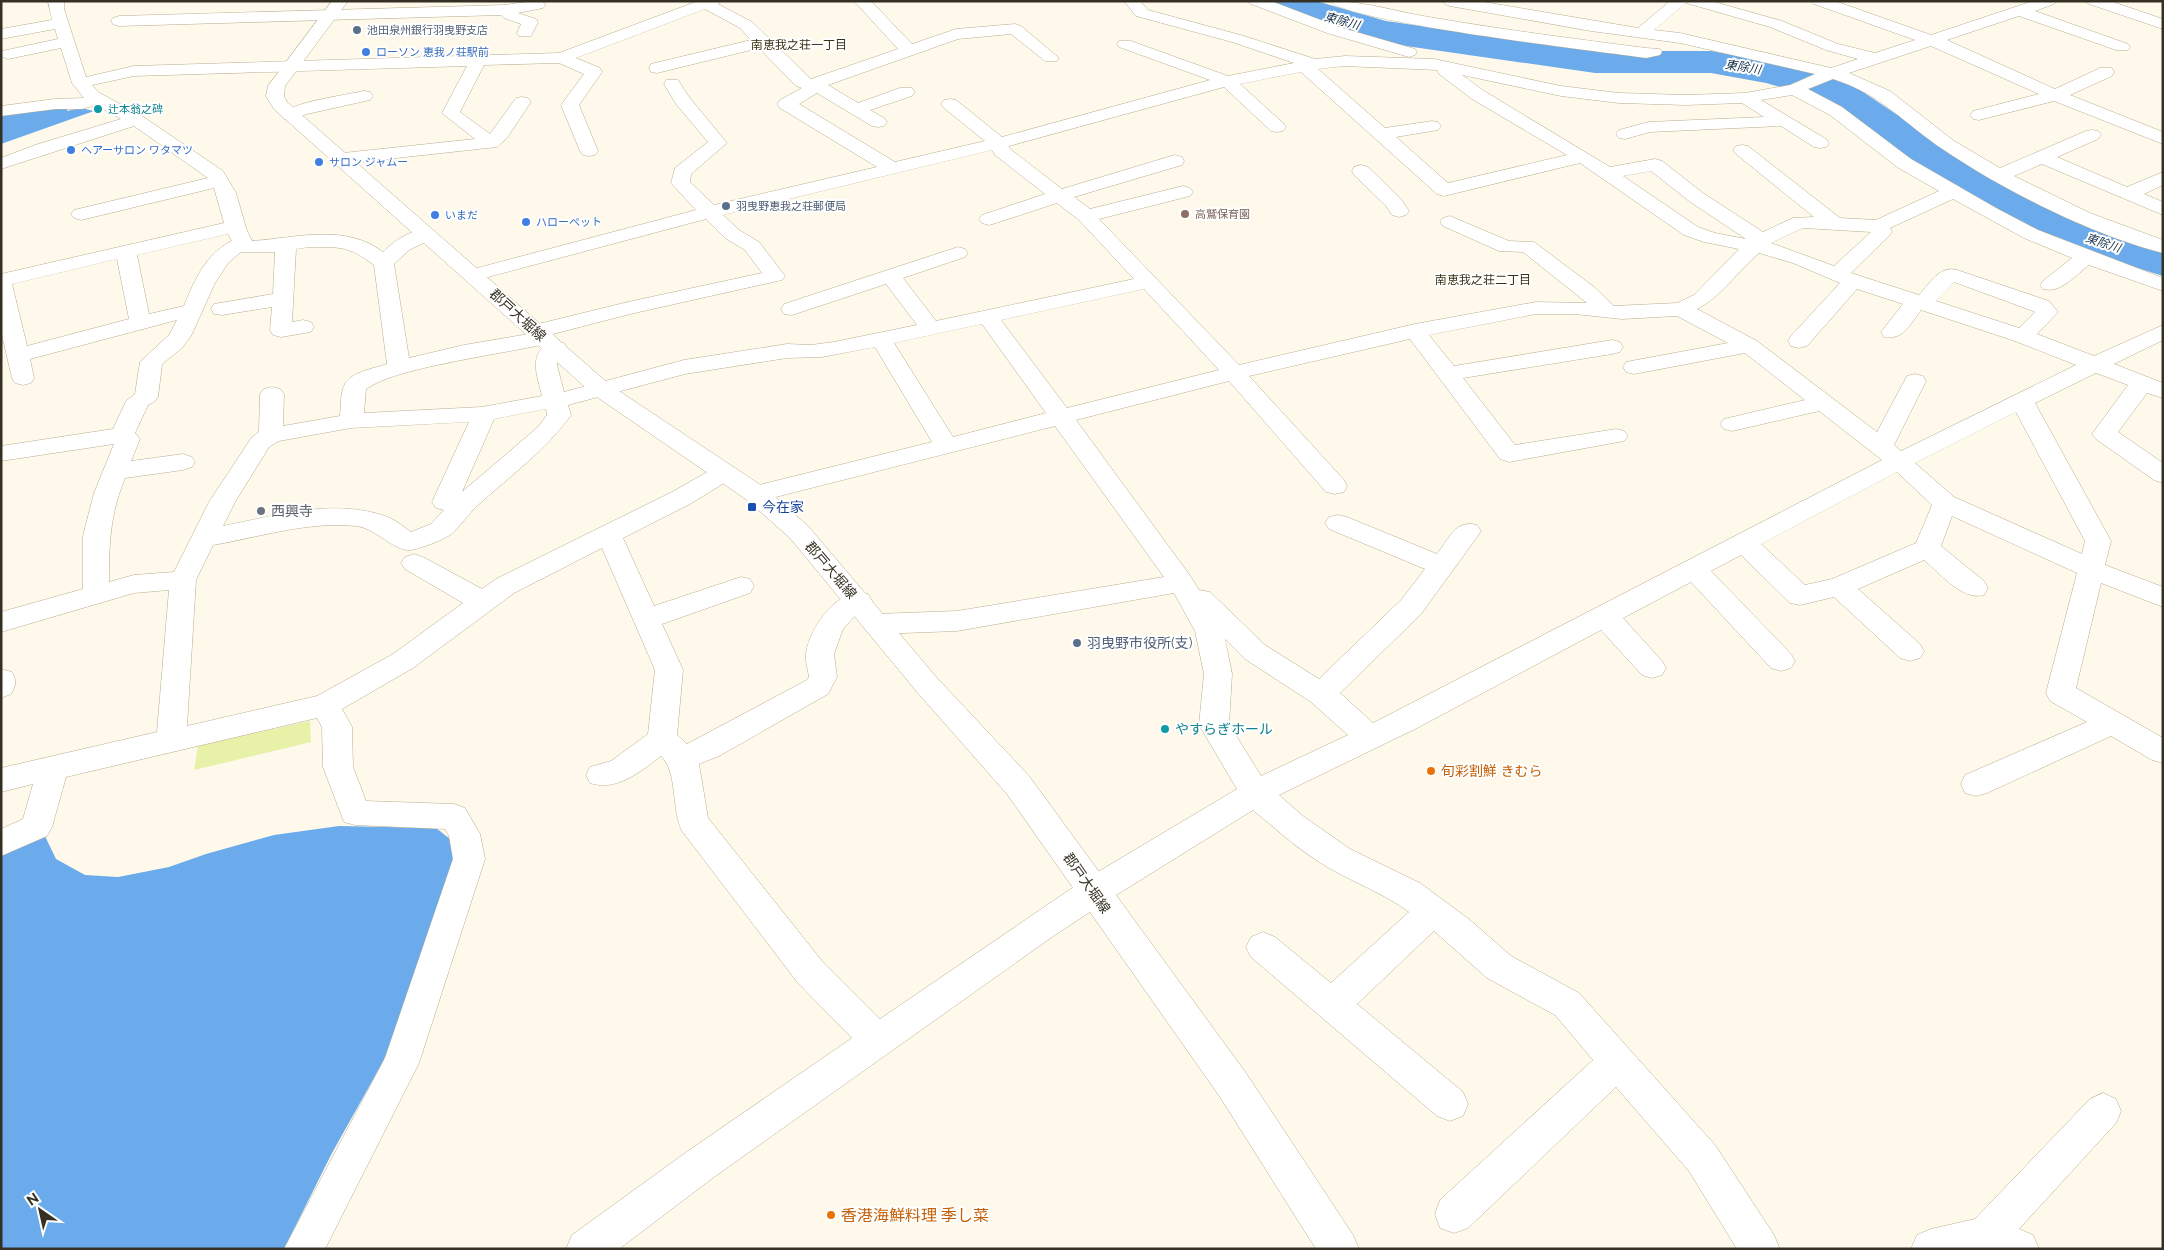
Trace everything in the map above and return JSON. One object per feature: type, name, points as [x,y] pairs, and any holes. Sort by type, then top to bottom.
[{"type":"street","points":[[56,1],[80,83],[92,96],[136,120],[216,175],[224,185],[239,234],[247,247],[286,245],[310,241],[345,242],[366,249],[384,263],[399,367]]},
{"type":"street","points":[[193,19],[205,1]]},
{"type":"street","points":[[193,19],[214,1]]},
{"type":"street","points":[[862,1],[908,50]]},
{"type":"street","points":[[1132,1],[1142,13],[1157,9],[1238,39],[1296,51],[1444,190],[1583,157]]},
{"type":"street","points":[[1256,1],[1333,30],[1390,48],[1422,55],[1478,95],[1583,157],[1691,231],[1711,238],[1758,244]]},
{"type":"street","points":[[1338,1],[1372,11],[1425,22],[1534,39],[1646,53],[1668,50],[1735,52]]},
{"type":"street","points":[[1643,33],[1644,30],[1680,1]]},
{"type":"street","points":[[1693,1],[1776,24],[1832,47],[1874,58]]},
{"type":"street","points":[[1819,1],[1933,41],[2055,95],[2163,139]]},
{"type":"street","points":[[473,275],[710,212],[999,143],[1227,81],[1310,65],[1345,61],[1434,64],[1561,91],[1618,98],[1686,100],[1745,98],[1794,89],[1874,58],[1933,41],[2049,1]]},
{"type":"street","points":[[2094,1],[2163,24]]},
{"type":"street","points":[[80,83],[134,71],[561,58],[709,2],[746,25],[802,82],[821,88],[878,122]]},
{"type":"street","points":[[1455,2],[1525,15],[1543,11],[1643,33],[1680,38],[1852,79],[1883,94],[1955,150],[1999,174],[2062,208],[2105,227],[2163,247]]},
{"type":"street","points":[[119,21],[193,19],[335,8],[505,10],[538,5]]},
{"type":"street","name":"郡戸大堀線","points":[[335,8],[277,86],[275,96],[280,106],[602,390],[756,494],[799,532],[927,686],[1018,785],[1233,1085],[1338,1249]]},
{"type":"street","points":[[505,10],[530,22],[525,33]]},
{"type":"street","points":[[1534,39],[1543,11]]},
{"type":"street","points":[[2020,11],[2122,47]]},
{"type":"street","points":[[1272,22],[1288,13]]},
{"type":"street","points":[[1710,46],[1747,17]]},
{"type":"street","points":[[2001,18],[2038,34]]},
{"type":"street","points":[[1,34],[61,23]]},
{"type":"street","points":[[811,85],[956,34],[1014,29],[1051,58]]},
{"type":"street","points":[[1238,39],[1255,30]]},
{"type":"street","points":[[1318,38],[1333,30]]},
{"type":"street","points":[[8,54],[67,42]]},
{"type":"street","points":[[657,68],[762,42]]},
{"type":"street","points":[[1125,44],[1146,57],[1227,81],[1277,128]]},
{"type":"street","points":[[561,58],[594,72],[570,105],[589,151]]},
{"type":"street","points":[[477,62],[451,113],[491,143]]},
{"type":"street","points":[[1979,115],[2055,95],[2106,72]]},
{"type":"street","points":[[351,421],[355,386],[364,380],[399,367],[464,352],[546,339],[628,308],[775,276],[752,246],[732,234],[680,183],[682,172],[718,143],[682,100],[672,84]]},
{"type":"street","points":[[811,85],[810,91],[786,104],[892,168]]},
{"type":"street","points":[[1794,89],[1836,111],[1904,163],[1953,193],[2031,234],[2163,285]]},
{"type":"street","points":[[856,109],[906,92]]},
{"type":"street","points":[[290,115],[302,110],[364,96]]},
{"type":"street","points":[[1745,98],[1820,143]]},
{"type":"street","points":[[1,112],[55,104],[82,104],[98,99]]},
{"type":"street","points":[[341,158],[491,143],[501,134],[522,102]]},
{"type":"street","points":[[950,104],[999,143],[1000,151],[1086,216],[1234,373],[1335,486]]},
{"type":"street","points":[[1,164],[41,149],[136,120]]},
{"type":"street","points":[[1625,134],[1649,127],[1784,121]]},
{"type":"street","points":[[1383,134],[1432,126]]},
{"type":"street","points":[[1999,174],[2092,135]]},
{"type":"street","points":[[1742,150],[1833,222]]},
{"type":"street","points":[[2042,157],[2163,209]]},
{"type":"street","points":[[989,219],[1175,161]]},
{"type":"street","points":[[1607,173],[1655,165],[1758,244],[1770,250],[1845,278],[2024,336],[2152,387],[2104,434],[2133,452],[2163,475]]},
{"type":"street","points":[[1399,211],[1382,178],[1426,174]]},
{"type":"street","points":[[1780,179],[1808,178]]},
{"type":"street","points":[[2127,194],[2163,178]]},
{"type":"street","points":[[81,214],[220,181]]},
{"type":"street","points":[[1086,216],[1183,192]]},
{"type":"street","points":[[756,494],[1234,373],[1415,332],[1536,308],[1574,308],[1622,313],[1681,309],[1701,299],[1734,264],[1758,244],[1800,222],[1833,222],[1879,226],[1942,196],[1953,193]]},
{"type":"street","points":[[1450,222],[1506,247],[1526,246],[1587,291],[1607,311]]},
{"type":"street","points":[[1799,341],[1845,278],[1882,232],[1879,226]]},
{"type":"street","points":[[23,378],[2,292],[126,251],[239,234]]},
{"type":"street","points":[[122,435],[138,401],[146,397],[151,362],[179,338],[201,286],[239,234]]},
{"type":"street","points":[[384,263],[406,244],[425,235]]},
{"type":"street","points":[[286,245],[281,330],[303,327]]},
{"type":"street","points":[[126,251],[140,323]]},
{"type":"street","points":[[792,309],[958,253]]},
{"type":"street","points":[[2050,285],[2088,257]]},
{"type":"street","points":[[1892,332],[1950,274],[2041,306],[2046,312],[2024,336]]},
{"type":"street","points":[[891,276],[931,329]]},
{"type":"street","points":[[171,741],[183,580],[222,502],[260,442],[272,435],[351,421],[482,414],[602,390],[617,384],[684,368],[787,351],[799,353],[826,350],[1149,282]]},
{"type":"street","points":[[222,309],[283,298]]},
{"type":"street","points":[[1681,309],[1749,346],[1888,454],[1945,503],[2092,570],[2163,598]]},
{"type":"street","points":[[18,355],[182,312]]},
{"type":"street","points":[[988,317],[1182,583],[1209,631],[1218,674],[1214,725],[1255,793],[1292,825],[1339,858],[1408,893],[1458,930],[1499,967],[1567,1004],[1702,1158],[1760,1249]]},
{"type":"street","points":[[586,1249],[701,1164],[1093,892],[1255,793],[1369,738],[1744,543],[1888,454],[2022,401],[2163,331]]},
{"type":"street","points":[[1415,332],[1509,454],[1616,436]]},
{"type":"street","points":[[204,538],[301,521],[351,515],[377,522],[409,542],[440,530],[467,501],[546,432],[559,415],[546,364],[548,353],[546,339]]},
{"type":"street","points":[[881,339],[946,445]]},
{"type":"street","points":[[1634,367],[1749,346]]},
{"type":"street","points":[[1449,374],[1612,347]]},
{"type":"street","points":[[1888,454],[1885,440],[1915,381]]},
{"type":"street","points":[[272,394],[270,431],[272,435]]},
{"type":"street","points":[[2022,401],[2098,540],[2060,693],[2163,752]]},
{"type":"street","points":[[1732,424],[1822,403]]},
{"type":"street","points":[[467,501],[445,502],[482,420],[482,414]]},
{"type":"street","points":[[1,454],[122,435],[128,439],[106,493],[96,536],[96,594]]},
{"type":"street","points":[[116,470],[183,462]]},
{"type":"street","points":[[1,780],[325,705],[402,661],[505,586],[608,532],[681,498],[725,472]]},
{"type":"street","points":[[1744,543],[1800,596],[1840,587],[1927,548],[1945,503]]},
{"type":"street","points":[[1338,523],[1442,566]]},
{"type":"street","points":[[608,532],[669,670],[673,748],[693,822],[810,972],[878,1042]]},
{"type":"street","points":[[1321,694],[1411,607],[1468,532]]},
{"type":"street","points":[[1927,548],[1975,588]]},
{"type":"street","points":[[414,564],[483,602]]},
{"type":"street","points":[[1694,569],[1781,660]]},
{"type":"street","points":[[1,622],[134,584],[183,580]]},
{"type":"street","points":[[601,775],[620,770],[673,748],[708,748],[818,687],[823,677],[820,654],[831,625],[845,609],[957,621],[1182,583]]},
{"type":"street","points":[[1182,583],[1254,652],[1321,694],[1343,712],[1369,738]]},
{"type":"street","points":[[646,619],[741,586]]},
{"type":"street","points":[[1840,587],[1910,651]]},
{"type":"street","points":[[1605,616],[1652,668]]},
{"type":"street","points":[[304,1249],[401,1063],[469,860],[464,834],[454,817],[355,813],[338,767],[337,727],[325,705]]},
{"type":"street","points":[[1976,784],[2113,723]]},
{"type":"street","points":[[1,843],[36,826],[53,768]]},
{"type":"street","points":[[1332,1006],[1433,911]]},
{"type":"street","points":[[1263,947],[1450,1104]]},
{"type":"street","points":[[1454,1214],[1617,1062]]},
{"type":"street","points":[[1931,1249],[2003,1242],[2102,1111]]},
{"type":"green space","points":[[310,721],[311,742],[194,770],[198,746]]},
{"type":"water","points":[[68,108],[67,111],[81,108],[94,111],[1,144],[1,115]]},
{"type":"water","points":[[339,826],[436,828],[450,839],[455,863],[384,1060],[332,1153],[284,1249],[1,1249],[1,851],[44,834],[56,859],[85,875],[118,877],[169,867],[206,854],[274,835]]},
{"type":"waterway","name":"東除川","points":[[1282,1],[1323,16],[1385,32],[1595,62],[1711,62],[1771,72],[1834,90],[1968,181],[2067,231],[2163,262]]},
{"type":"place","name":"池田泉州銀行羽曳野支店","points":[[357,30]]},
{"type":"place","name":"ローソン 恵我ノ荘駅前","points":[[366,52]]},
{"type":"place","name":"辻本翁之碑","points":[[98,109]]},
{"type":"place","name":"ヘアーサロン ワタマツ","points":[[71,150]]},
{"type":"place","name":"サロン ジャムー","points":[[319,162]]},
{"type":"place","name":"羽曳野恵我之荘郵便局","points":[[726,206]]},
{"type":"place","name":"高鷲保育園","points":[[1185,214]]},
{"type":"place","name":"いまだ","points":[[435,215]]},
{"type":"place","name":"ハローペット","points":[[526,222]]},
{"type":"place","name":"今在家","points":[[752,507]]},
{"type":"place","name":"西興寺","points":[[261,511]]},
{"type":"place","name":"羽曳野市役所(支)","points":[[1077,643]]},
{"type":"place","name":"やすらぎホール","points":[[1165,729]]},
{"type":"place","name":"旬彩割鮮 きむら","points":[[1431,771]]},
{"type":"place","name":"香港海鮮料理 季し菜","points":[[831,1215]]},
{"type":"district","name":"南恵我之荘一丁目","points":[[799,45]]},
{"type":"district","name":"南恵我之荘二丁目","points":[[1483,280]]}]
